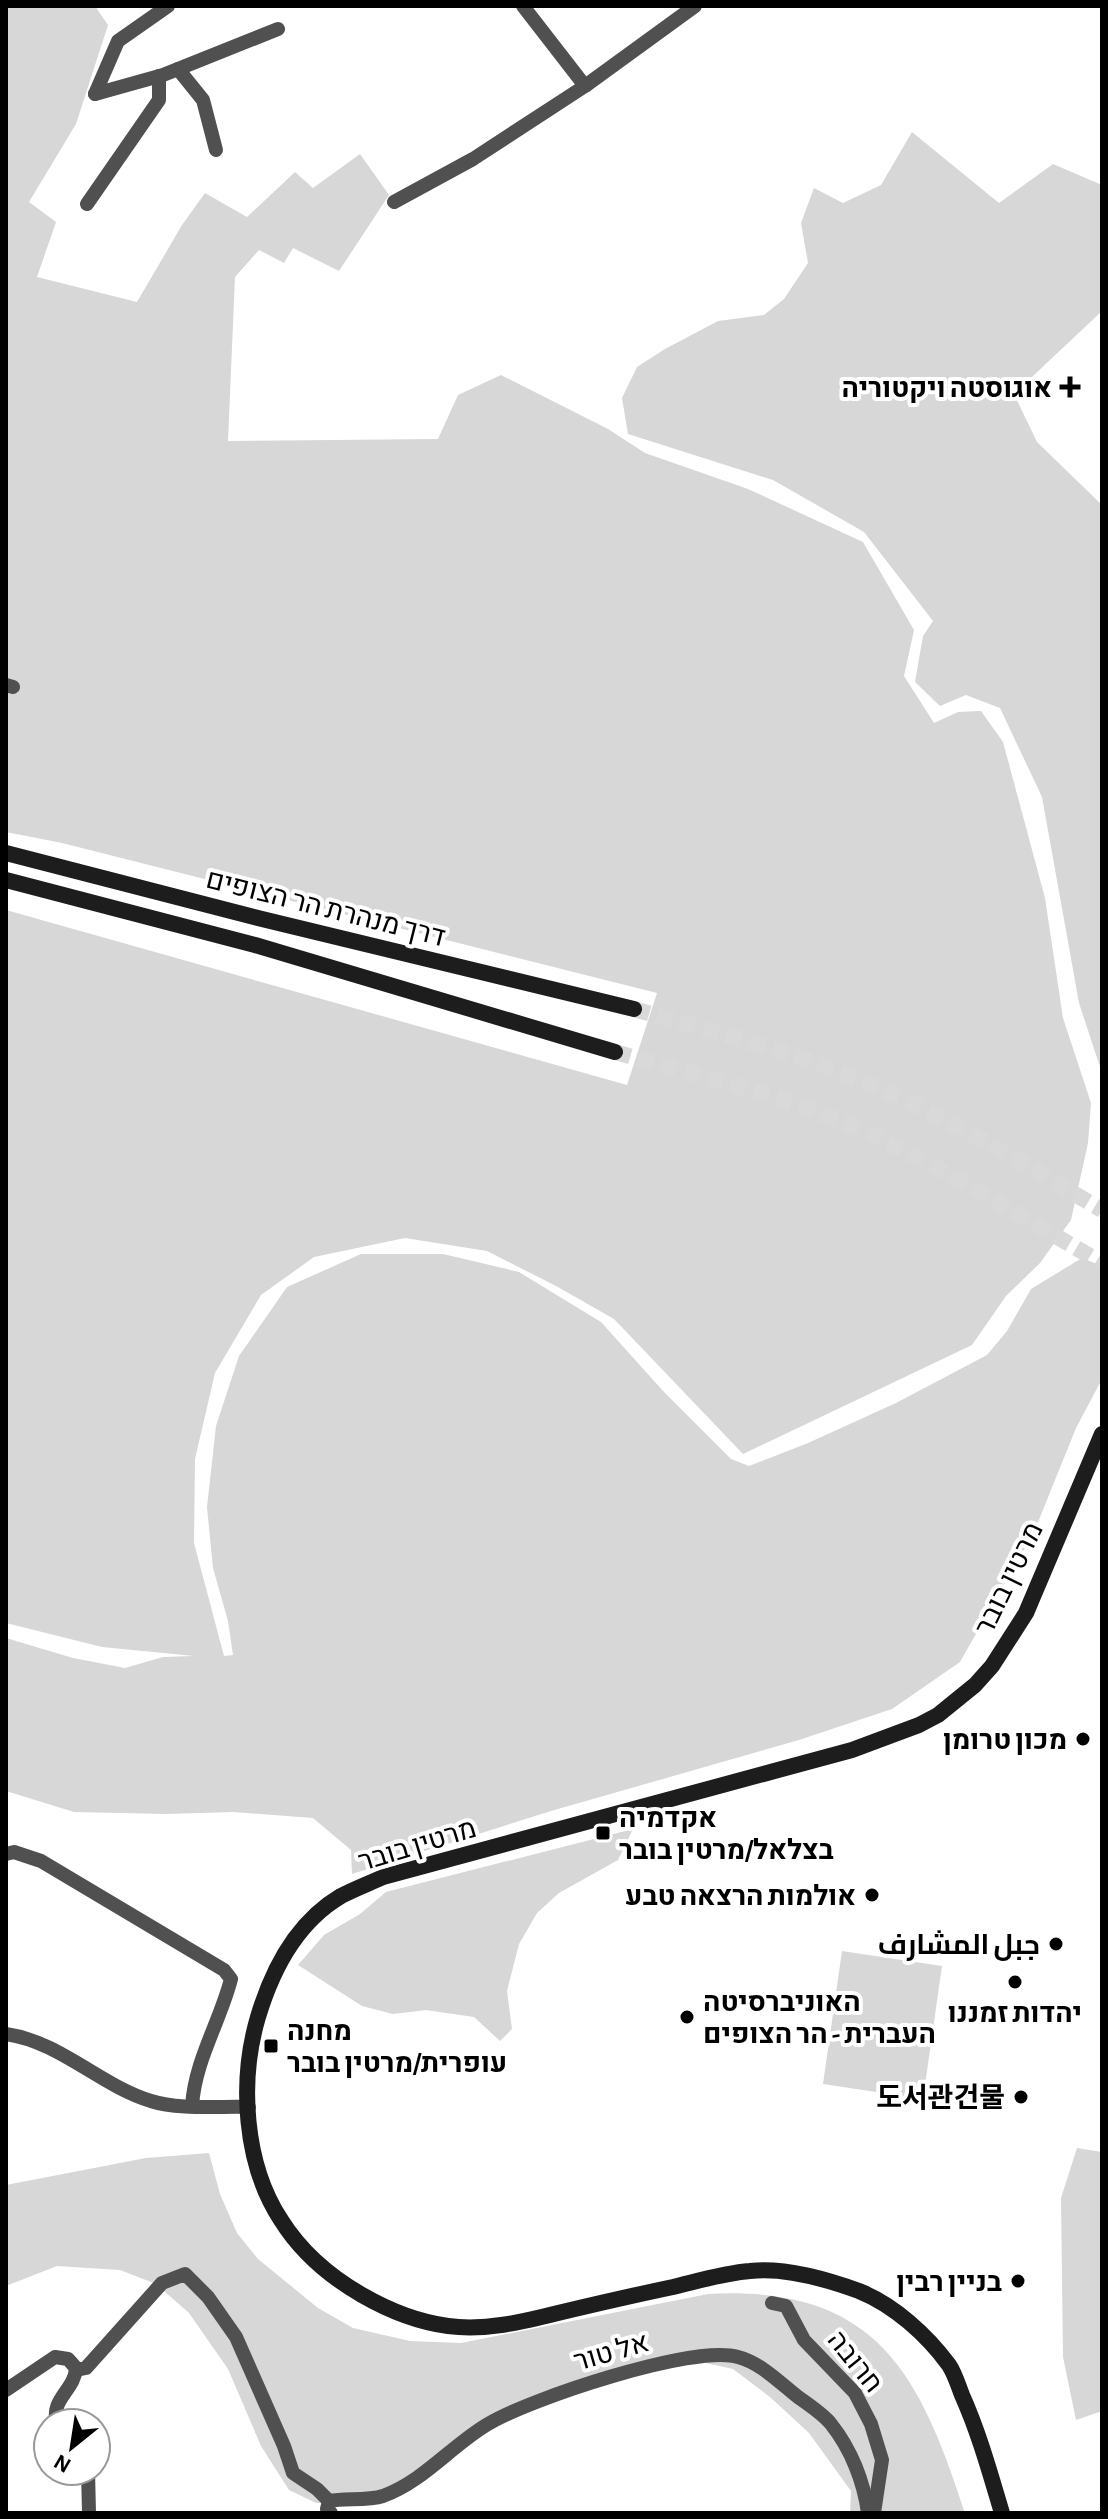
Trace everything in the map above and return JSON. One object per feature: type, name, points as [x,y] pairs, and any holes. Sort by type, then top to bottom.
[{"type":"street","points":[[168,6],[118,41],[95,94],[159,76],[278,29]]},
{"type":"street","points":[[523,6],[585,86]]},
{"type":"street","points":[[394,202],[473,159],[585,86],[695,6]]},
{"type":"street","points":[[178,69],[203,100],[216,150]]},
{"type":"street","points":[[87,204],[159,100],[159,76]]},
{"type":"street","name":"דרך מנהרת הר הצופים","points":[[6,853],[634,1009]]},
{"type":"street","name":"דרך מנהרת הר הצופים","points":[[6,880],[255,945],[615,1052]]},
{"type":"street","name":"מרטין בובר","points":[[1002,2513],[975,2424],[950,2367],[910,2324],[885,2303],[860,2292],[813,2277],[753,2270],[517,2323],[489,2326],[447,2326],[411,2317],[373,2302],[317,2264],[287,2231],[274,2210],[256,2164],[249,2107],[251,2054],[268,1987],[287,1950],[324,1908],[342,1896],[383,1877],[852,1750],[919,1725],[954,1704],[992,1666],[1026,1613],[1102,1434]]},
{"type":"street","points":[[6,1854],[14,1852],[41,1861],[224,1970],[231,1979],[196,2072],[192,2106]]},
{"type":"street","points":[[6,2034],[49,2046],[134,2095],[154,2103],[249,2107]]},
{"type":"street","points":[[76,2370],[86,2368],[162,2283],[185,2274],[208,2297],[236,2337],[293,2473],[317,2489],[330,2507]]},
{"type":"street","name":"חרובה","points":[[772,2303],[786,2306],[804,2340],[855,2393],[871,2424],[882,2460],[871,2513]]},
{"type":"street","name":"אל טור","points":[[330,2507],[381,2497],[415,2480],[486,2425],[521,2406],[654,2364],[708,2354],[738,2357],[764,2370],[830,2422],[852,2459],[871,2513]]},
{"type":"street","points":[[6,2390],[55,2357],[68,2359],[76,2370],[76,2376],[56,2407]]},
{"type":"street","points":[[88,2487],[89,2513]]},
{"type":"shaded area","points":[[6,6],[95,6],[108,25],[76,124],[29,202],[56,222],[37,277],[137,302],[182,225],[205,193],[247,217],[295,172],[313,188],[360,154],[389,195],[339,271],[293,248],[284,263],[259,250],[235,277],[228,441],[438,439],[458,395],[501,375],[608,429],[645,453],[748,489],[863,542],[914,630],[904,676],[934,723],[958,712],[981,711],[1003,742],[1045,898],[1063,1018],[1091,1103],[1088,1143],[1071,1220],[1040,1263],[1006,1296],[972,1345],[743,1454],[614,1319],[487,1251],[405,1238],[314,1257],[261,1295],[215,1373],[195,1459],[194,1543],[224,1656],[233,1655],[228,1621],[213,1568],[207,1507],[216,1426],[239,1356],[287,1287],[361,1254],[443,1254],[519,1272],[601,1322],[664,1392],[731,1459],[749,1466],[896,1403],[987,1355],[1007,1331],[1031,1289],[1082,1258],[1102,1266],[1102,1379],[1076,1428],[1034,1532],[960,1662],[892,1709],[799,1740],[551,1811],[352,1874],[351,1850],[313,1818],[233,1812],[74,1812],[6,1791],[6,1638],[73,1658],[125,1668],[163,1657],[194,1656],[102,1647],[6,1623],[6,910],[627,1085],[657,993],[62,843],[6,832]]},
{"type":"shaded area","points":[[912,132],[999,203],[1053,164],[1102,185],[1102,311],[1014,394],[1037,442],[1102,505],[1102,1073],[1079,1003],[1042,797],[1000,708],[966,695],[940,706],[915,682],[923,636],[933,621],[864,532],[773,480],[628,434],[622,398],[637,367],[718,321],[764,315],[784,299],[808,263],[801,223],[814,188],[843,203],[881,185]]},
{"type":"shaded area","points":[[633,1829],[618,1860],[559,1893],[537,1913],[519,1944],[507,1991],[512,2029],[500,2041],[474,2017],[426,2010],[393,2014],[362,2006],[298,1965],[324,1935],[360,1914],[386,1892]]},
{"type":"shaded area","points":[[842,1951],[942,1966],[923,2099],[823,2084]]},
{"type":"shaded area","points":[[1077,2148],[1102,2152],[1102,2411],[1076,2420],[1063,2357],[1061,2198]]},
{"type":"shaded area","points":[[209,2153],[220,2194],[237,2233],[258,2259],[318,2308],[353,2328],[410,2341],[461,2343],[708,2294],[765,2295],[812,2304],[851,2322],[882,2347],[908,2379],[948,2462],[965,2513],[850,2513],[851,2491],[809,2433],[770,2397],[733,2369],[701,2362],[645,2370],[481,2422],[392,2488],[350,2502],[316,2503],[289,2490],[261,2446],[228,2369],[189,2313],[156,2284],[120,2270],[57,2266],[6,2286],[6,2185],[146,2158]]},
{"type":"tunnel","points":[[634,1009],[791,1055],[853,1077],[967,1131],[1102,1210]]},
{"type":"tunnel","points":[[615,1052],[774,1097],[836,1119],[956,1178],[1102,1263]]},
{"type":"place","name":"אוגוסטה ויקטוריה","points":[[1070,387]]},
{"type":"place","name":"מכון טרומן","points":[[1083,1739]]},
{"type":"place","name":"אקדמיה בצלאל/מרטין בובר","points":[[603,1833]]},
{"type":"place","name":"אולמות הרצאה טבע","points":[[872,1895]]},
{"type":"place","name":"جبل المشارف","points":[[1056,1944]]},
{"type":"place","name":"יהדות זמננו","points":[[1015,1982]]},
{"type":"place","name":"האוניברסיטה העברית - הר הצופים","points":[[687,2017]]},
{"type":"place","name":"מחנה עופרית/מרטין בובר","points":[[271,2046]]},
{"type":"place","name":"도서관건물","points":[[1021,2097]]},
{"type":"place","name":"בניין רבין","points":[[1018,2281]]}]
